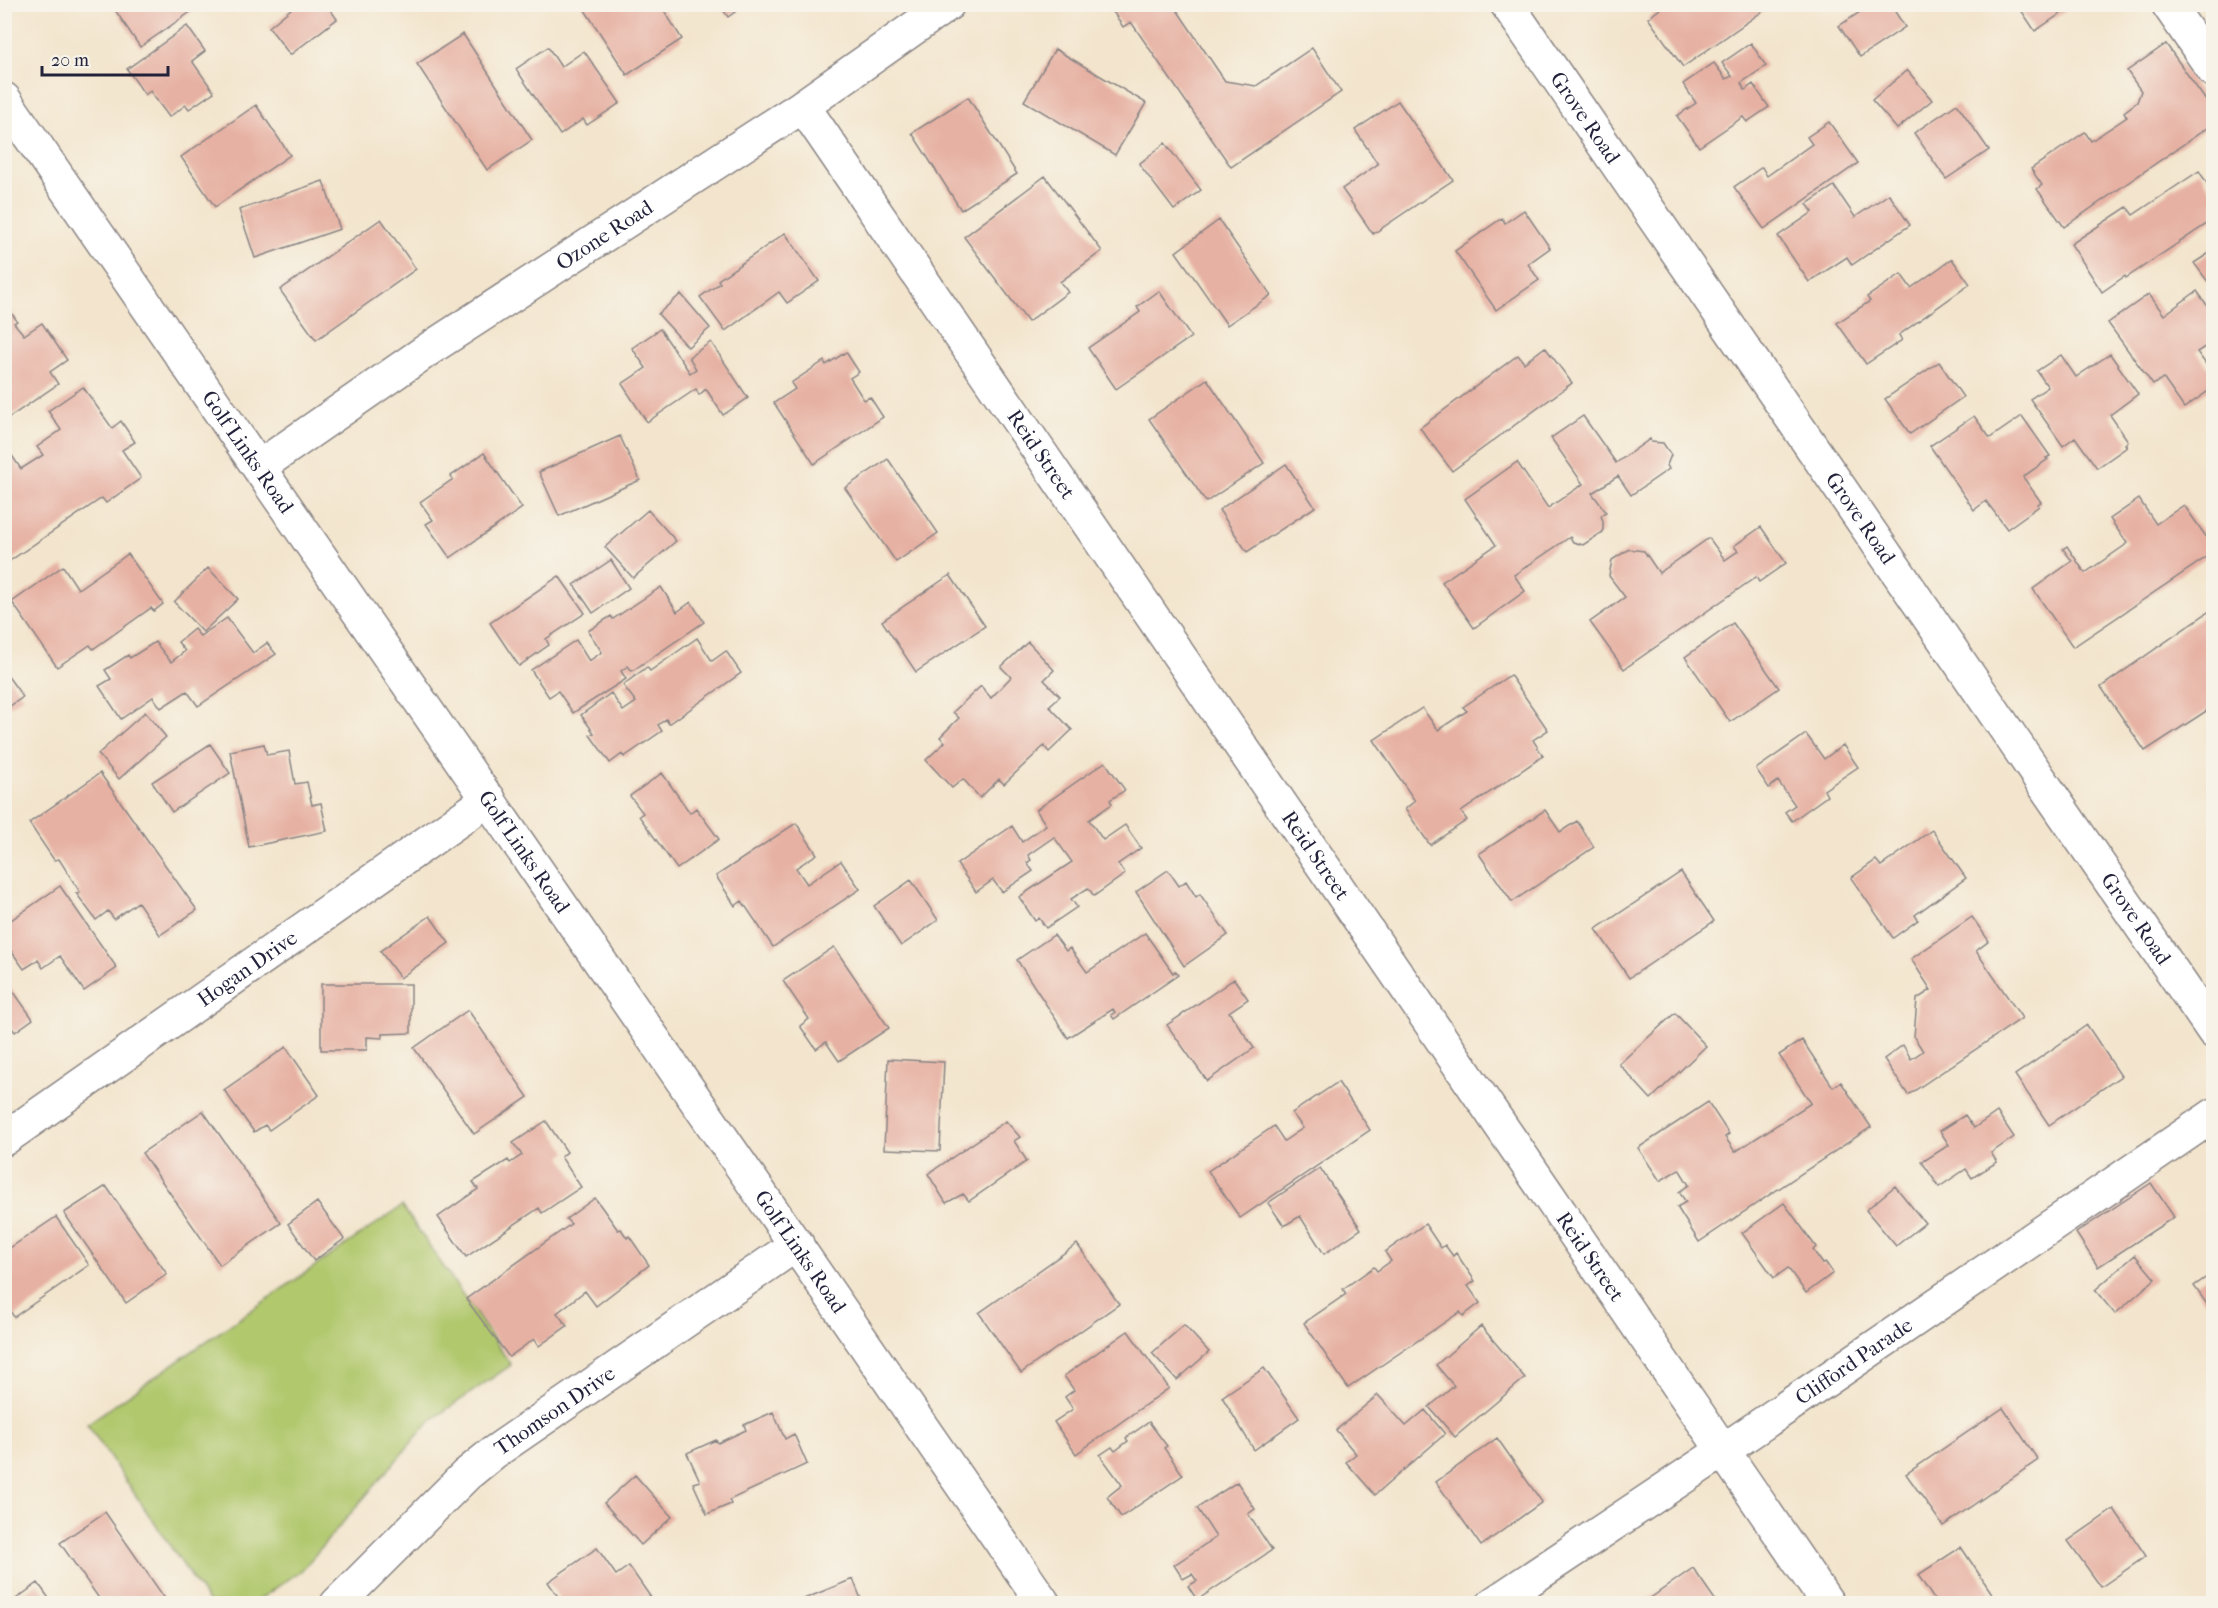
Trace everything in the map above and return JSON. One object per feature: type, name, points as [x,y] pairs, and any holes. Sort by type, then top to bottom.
[{"type":"street","name":"Ozone Road","points":[[259,467],[429,349],[803,106],[948,4]]},
{"type":"street","name":"Grove Road","points":[[1507,4],[2214,1032]]},
{"type":"street","points":[[2168,4],[2214,71]]},
{"type":"street","name":"Golf Links Road","points":[[4,99],[1044,1604]]},
{"type":"street","name":"Reid Street","points":[[803,106],[1828,1604]]},
{"type":"street","name":"Hogan Drive","points":[[4,1139],[489,799]]},
{"type":"street","name":"Clifford Parade","points":[[1493,1604],[1724,1450],[2214,1115]]},
{"type":"street","name":"Thomson Drive","points":[[337,1604],[466,1475],[796,1244]]},
{"type":"green space","points":[[402,1206],[511,1365],[430,1421],[302,1570],[254,1603],[209,1603],[87,1424]]},
{"type":"building","points":[[111,4],[202,4],[140,47]]},
{"type":"building","points":[[297,4],[326,4],[337,19],[290,55],[269,27]]},
{"type":"building","points":[[581,4],[660,4],[682,39],[627,75]]},
{"type":"building","points":[[719,4],[746,4],[728,17]]},
{"type":"building","points":[[1108,4],[1173,4],[1225,81],[1256,86],[1312,48],[1341,92],[1231,167],[1131,22],[1123,27]]},
{"type":"building","points":[[1667,4],[1773,4],[1683,67],[1648,18]]},
{"type":"building","points":[[1872,4],[1890,4],[1905,27],[1860,57],[1839,26]]},
{"type":"building","points":[[2017,4],[2075,4],[2035,31]]},
{"type":"building","points":[[187,26],[205,51],[192,61],[214,92],[189,109],[186,105],[169,117],[150,91],[145,95],[127,69]]},
{"type":"building","points":[[463,34],[532,140],[487,170],[417,64]]},
{"type":"building","points":[[1751,43],[1766,66],[1741,83],[1745,90],[1753,84],[1769,107],[1747,122],[1743,117],[1699,147],[1677,116],[1696,103],[1683,84],[1714,63],[1726,79],[1732,76],[1722,63]]},
{"type":"building","points":[[2166,44],[2214,112],[2214,123],[2064,227],[2037,189],[2042,185],[2031,169],[2085,132],[2091,141],[2127,117],[2124,112],[2137,102],[2141,91],[2127,71]]},
{"type":"building","points":[[548,47],[561,67],[584,51],[620,103],[587,125],[583,119],[560,135],[516,69]]},
{"type":"building","points":[[1055,49],[1146,103],[1115,155],[1024,101]]},
{"type":"building","points":[[1907,70],[1932,100],[1897,129],[1872,100]]},
{"type":"building","points":[[968,97],[1017,174],[961,210],[912,133]]},
{"type":"building","points":[[1398,101],[1453,180],[1373,234],[1342,189],[1378,164],[1355,130]]},
{"type":"building","points":[[1957,104],[1989,150],[1946,179],[1914,133]]},
{"type":"building","points":[[256,105],[290,155],[215,207],[181,157]]},
{"type":"building","points":[[1829,122],[1858,163],[1764,229],[1734,187],[1762,167],[1767,176],[1812,144],[1807,137]]},
{"type":"building","points":[[1165,143],[1201,190],[1174,210],[1139,164]]},
{"type":"building","points":[[2199,171],[2214,194],[2214,219],[2102,292],[2071,244],[2127,207],[2133,215]]},
{"type":"building","points":[[1045,176],[1102,251],[1060,282],[1068,292],[1028,322],[964,237]]},
{"type":"building","points":[[323,181],[340,229],[255,258],[239,210]]},
{"type":"building","points":[[1834,186],[1855,217],[1889,194],[1910,225],[1852,265],[1847,257],[1809,282],[1778,236],[1813,212],[1807,204]]},
{"type":"building","points":[[1524,210],[1550,248],[1528,264],[1539,280],[1496,310],[1455,251],[1502,218],[1505,223]]},
{"type":"building","points":[[381,219],[416,269],[316,340],[280,290]]},
{"type":"building","points":[[1219,220],[1271,295],[1227,325],[1176,252]]},
{"type":"building","points":[[785,233],[819,281],[787,303],[779,292],[725,331],[700,297],[720,283],[718,280]]},
{"type":"building","points":[[2214,250],[2214,290],[2194,263]]},
{"type":"building","points":[[1952,259],[1970,284],[1899,335],[1902,340],[1866,364],[1837,323],[1870,301],[1867,297],[1901,274],[1911,288]]},
{"type":"building","points":[[1159,291],[1191,337],[1116,389],[1088,348],[1140,312],[1137,307]]},
{"type":"building","points":[[2197,291],[2214,315],[2214,341],[2197,352],[2214,375],[2214,387],[2184,408],[2163,378],[2153,385],[2108,323],[2149,294],[2164,315]]},
{"type":"building","points":[[681,294],[710,328],[688,347],[658,314]]},
{"type":"building","points":[[4,302],[17,321],[14,323],[24,335],[42,323],[67,360],[50,372],[58,384],[4,421]]},
{"type":"building","points":[[660,329],[690,373],[696,369],[689,357],[711,342],[748,398],[723,415],[706,389],[699,395],[696,389],[647,422],[622,384],[646,368],[632,348]]},
{"type":"building","points":[[1545,347],[1572,383],[1452,471],[1420,428],[1518,355],[1524,363]]},
{"type":"building","points":[[846,352],[859,372],[850,378],[864,400],[870,397],[883,417],[814,464],[774,403],[795,389],[791,383],[824,361],[826,365]]},
{"type":"building","points":[[2110,354],[2138,394],[2110,415],[2128,441],[2125,444],[2127,447],[2097,468],[2075,437],[2063,446],[2030,399],[2048,387],[2037,371],[2061,355],[2076,377]]},
{"type":"building","points":[[1939,362],[1963,397],[1910,434],[1885,399]]},
{"type":"building","points":[[1207,379],[1264,463],[1206,502],[1149,419]]},
{"type":"building","points":[[83,387],[112,428],[121,421],[135,442],[122,450],[141,478],[106,503],[102,498],[8,562],[4,557],[4,444],[21,469],[43,455],[37,447],[61,430],[48,411]]},
{"type":"building","points":[[1583,416],[1616,463],[1650,439],[1651,442],[1663,443],[1671,455],[1667,465],[1669,469],[1631,495],[1618,476],[1592,493],[1606,512],[1601,516],[1603,532],[1583,545],[1573,542],[1570,537],[1514,575],[1525,591],[1474,628],[1442,582],[1496,545],[1465,499],[1517,462],[1548,508],[1583,484],[1551,438]]},
{"type":"building","points":[[1974,416],[1990,438],[2022,416],[2050,456],[2023,477],[2041,502],[2039,506],[2007,529],[1986,501],[1974,510],[1930,446]]},
{"type":"building","points":[[620,436],[640,480],[559,516],[539,472]]},
{"type":"building","points":[[484,453],[522,508],[450,558],[426,524],[433,520],[420,502]]},
{"type":"building","points":[[888,459],[938,533],[896,562],[845,488]]},
{"type":"building","points":[[1286,464],[1315,507],[1247,552],[1219,510]]},
{"type":"building","points":[[2139,499],[2156,524],[2184,505],[2214,548],[2214,552],[2073,647],[2033,589],[2072,561],[2063,549],[2067,546],[2085,573],[2124,546],[2127,543],[2110,519]]},
{"type":"building","points":[[648,510],[676,541],[633,578],[605,547]]},
{"type":"building","points":[[1761,527],[1786,563],[1759,582],[1756,577],[1624,669],[1590,622],[1625,597],[1609,576],[1612,560],[1629,549],[1644,551],[1659,573],[1709,538],[1725,560],[1738,551],[1734,546]]},
{"type":"building","points":[[128,554],[163,604],[154,611],[151,608],[93,649],[90,645],[57,667],[12,602],[63,566],[78,589]]},
{"type":"building","points":[[611,560],[629,588],[593,613],[574,585]]},
{"type":"building","points":[[208,568],[238,599],[203,632],[174,602]]},
{"type":"building","points":[[950,575],[985,626],[916,672],[882,621]]},
{"type":"building","points":[[559,576],[585,613],[546,639],[549,645],[519,666],[490,623]]},
{"type":"building","points":[[661,587],[677,612],[691,602],[704,622],[632,671],[628,666],[621,671],[626,679],[573,713],[558,691],[549,697],[531,670],[576,640],[589,661],[602,652],[588,631],[611,616],[613,619]]},
{"type":"building","points":[[2214,608],[2214,706],[2145,751],[2101,687]]},
{"type":"building","points":[[227,618],[253,653],[267,643],[276,654],[198,706],[187,691],[161,708],[153,697],[121,719],[99,686],[111,679],[105,670],[128,655],[130,658],[155,642],[171,662],[185,651],[178,642],[194,629],[200,636]]},
{"type":"building","points":[[1733,623],[1779,688],[1730,722],[1685,657]]},
{"type":"building","points":[[697,638],[712,661],[726,651],[741,673],[669,724],[666,719],[658,725],[662,731],[624,757],[622,754],[610,763],[590,735],[594,733],[581,715],[611,693],[623,711],[636,702],[623,685],[647,667],[650,671]]},
{"type":"building","points":[[1028,642],[1054,670],[1044,680],[1060,696],[1049,706],[1072,730],[1049,752],[1044,746],[1004,784],[999,779],[980,798],[963,779],[952,788],[926,760],[945,742],[940,737],[959,718],[953,712],[981,686],[991,698],[1011,677],[1001,667]]},
{"type":"building","points":[[4,671],[23,697],[4,710]]},
{"type":"building","points":[[1510,675],[1548,730],[1533,740],[1543,756],[1461,812],[1467,820],[1430,845],[1405,809],[1415,801],[1374,740],[1422,708],[1438,730],[1467,711],[1463,707]]},
{"type":"building","points":[[145,712],[166,737],[119,779],[98,754]]},
{"type":"building","points":[[1806,734],[1824,759],[1843,745],[1858,767],[1824,790],[1827,796],[1792,821],[1785,812],[1795,805],[1778,781],[1769,788],[1756,769]]},
{"type":"building","points":[[210,744],[230,773],[172,812],[152,782]]},
{"type":"building","points":[[264,744],[267,755],[289,751],[295,784],[307,782],[312,805],[321,803],[327,831],[249,847],[230,751]]},
{"type":"building","points":[[1105,762],[1125,790],[1110,800],[1112,804],[1089,820],[1103,840],[1125,825],[1141,848],[1118,864],[1125,874],[1094,896],[1088,888],[1071,899],[1077,907],[1046,928],[1039,918],[1035,921],[1019,897],[1072,862],[1054,837],[1028,855],[1031,860],[1027,863],[1033,871],[1002,892],[993,880],[976,892],[957,864],[1012,826],[1022,842],[1046,825],[1036,810]]},
{"type":"building","points":[[100,773],[197,910],[160,935],[138,902],[114,919],[108,911],[96,920],[76,893],[80,892],[59,859],[54,860],[29,823]]},
{"type":"building","points":[[662,773],[690,813],[696,808],[719,839],[677,869],[639,816],[643,813],[630,796]]},
{"type":"building","points":[[1545,810],[1560,832],[1577,821],[1594,847],[1512,902],[1479,854]]},
{"type":"building","points":[[796,823],[817,854],[796,868],[807,884],[841,861],[860,889],[773,947],[742,901],[735,906],[716,876]]},
{"type":"building","points":[[1932,830],[1966,878],[1915,915],[1918,920],[1893,938],[1851,878],[1876,860],[1881,866]]},
{"type":"building","points":[[1168,870],[1179,886],[1186,881],[1196,897],[1200,894],[1228,935],[1184,966],[1136,892]]},
{"type":"building","points":[[1681,872],[1714,921],[1629,978],[1596,929]]},
{"type":"building","points":[[911,880],[938,920],[901,946],[874,906]]},
{"type":"building","points":[[60,886],[117,968],[84,991],[60,956],[43,968],[38,960],[24,969],[4,941],[4,925]]},
{"type":"building","points":[[430,916],[449,943],[400,978],[380,951]]},
{"type":"building","points":[[1972,917],[1989,941],[1976,951],[2022,1018],[1908,1095],[1884,1059],[1903,1045],[1911,1059],[1923,1051],[1914,1037],[1917,999],[1931,990],[1911,959]]},
{"type":"building","points":[[1145,933],[1173,973],[1175,971],[1178,975],[1114,1019],[1111,1015],[1115,1012],[1113,1009],[1068,1038],[1017,960],[1054,935],[1066,951],[1070,948],[1087,972]]},
{"type":"building","points":[[834,947],[889,1028],[839,1061],[826,1042],[816,1049],[800,1026],[809,1019],[783,981]]},
{"type":"building","points":[[4,978],[33,1019],[15,1032],[4,1018]]},
{"type":"building","points":[[1234,979],[1248,999],[1229,1012],[1254,1048],[1207,1081],[1167,1025]]},
{"type":"building","points":[[321,984],[411,984],[411,1033],[382,1034],[382,1038],[367,1037],[367,1050],[321,1050]]},
{"type":"building","points":[[468,1010],[528,1097],[474,1134],[414,1048]]},
{"type":"building","points":[[1675,1013],[1706,1046],[1651,1099],[1619,1064]]},
{"type":"building","points":[[2087,1025],[2121,1076],[2049,1125],[2015,1075]]},
{"type":"building","points":[[1802,1040],[1833,1087],[1841,1082],[1871,1127],[1699,1242],[1677,1207],[1686,1202],[1679,1192],[1689,1185],[1679,1169],[1660,1181],[1638,1148],[1708,1102],[1729,1134],[1725,1137],[1735,1152],[1811,1103],[1779,1055]]},
{"type":"building","points":[[286,1047],[319,1095],[269,1130],[265,1125],[254,1132],[224,1090]]},
{"type":"building","points":[[888,1059],[944,1062],[940,1151],[884,1149]]},
{"type":"building","points":[[1338,1082],[1370,1130],[1240,1218],[1208,1171],[1274,1126],[1284,1141],[1303,1128],[1292,1113]]},
{"type":"building","points":[[203,1111],[281,1223],[220,1265],[142,1153]]},
{"type":"building","points":[[1997,1112],[2014,1137],[1991,1153],[1997,1162],[1972,1178],[1966,1169],[1939,1187],[1922,1162],[1949,1145],[1940,1131],[1965,1115],[1974,1128]]},
{"type":"building","points":[[546,1121],[567,1152],[561,1157],[581,1187],[542,1213],[539,1208],[466,1257],[438,1217],[478,1189],[473,1182],[508,1160],[510,1163],[522,1155],[513,1143]]},
{"type":"building","points":[[1006,1121],[1020,1137],[1014,1141],[1027,1161],[969,1201],[963,1194],[946,1203],[928,1174]]},
{"type":"building","points":[[1320,1168],[1361,1229],[1324,1254],[1300,1216],[1284,1226],[1268,1203]]},
{"type":"building","points":[[2151,1183],[2174,1217],[2098,1267],[2076,1233]]},
{"type":"building","points":[[106,1186],[167,1274],[126,1303],[64,1213]]},
{"type":"building","points":[[1895,1186],[1925,1223],[1896,1246],[1866,1210]]},
{"type":"building","points":[[595,1198],[618,1230],[621,1229],[627,1238],[629,1236],[649,1265],[596,1306],[585,1291],[557,1313],[567,1326],[539,1346],[534,1339],[509,1357],[466,1299],[571,1224],[566,1219]]},
{"type":"building","points":[[317,1202],[344,1239],[314,1261],[288,1224]]},
{"type":"building","points":[[1784,1203],[1816,1247],[1813,1250],[1833,1273],[1806,1293],[1788,1268],[1774,1278],[1742,1233]]},
{"type":"building","points":[[56,1217],[89,1265],[14,1317],[4,1302],[4,1252]]},
{"type":"building","points":[[1425,1224],[1441,1248],[1445,1245],[1453,1256],[1456,1253],[1475,1281],[1468,1286],[1480,1303],[1463,1316],[1460,1312],[1348,1388],[1304,1323],[1346,1294],[1343,1289],[1374,1267],[1377,1271],[1391,1261],[1385,1252]]},
{"type":"building","points":[[1077,1244],[1119,1304],[1021,1373],[979,1313]]},
{"type":"building","points":[[2135,1255],[2155,1279],[2115,1314],[2095,1290]]},
{"type":"building","points":[[2214,1272],[2214,1314],[2194,1286]]},
{"type":"building","points":[[1184,1325],[1209,1352],[1177,1380],[1152,1353]]},
{"type":"building","points":[[1481,1326],[1525,1378],[1455,1437],[1429,1407],[1454,1386],[1436,1365]]},
{"type":"building","points":[[1128,1331],[1169,1388],[1076,1454],[1054,1422],[1073,1409],[1065,1397],[1074,1390],[1064,1376]]},
{"type":"building","points":[[1264,1368],[1299,1418],[1254,1450],[1222,1397]]},
{"type":"building","points":[[1378,1395],[1406,1426],[1425,1410],[1445,1434],[1375,1495],[1346,1462],[1356,1454],[1336,1430]]},
{"type":"building","points":[[2003,1408],[2038,1460],[1943,1526],[1906,1474]]},
{"type":"building","points":[[773,1412],[785,1439],[794,1434],[807,1464],[729,1500],[731,1504],[707,1514],[693,1483],[700,1481],[687,1453],[716,1440],[718,1443],[746,1430],[744,1425]]},
{"type":"building","points":[[1149,1422],[1167,1446],[1164,1448],[1183,1475],[1121,1517],[1107,1497],[1122,1485],[1100,1455],[1112,1447],[1115,1451],[1128,1441],[1126,1438]]},
{"type":"building","points":[[1497,1438],[1542,1502],[1481,1546],[1436,1482]]},
{"type":"building","points":[[635,1475],[672,1517],[641,1545],[604,1503]]},
{"type":"building","points":[[1237,1482],[1255,1509],[1248,1514],[1272,1550],[1197,1600],[1188,1586],[1197,1581],[1192,1574],[1183,1579],[1174,1565],[1216,1537],[1197,1508]]},
{"type":"building","points":[[2114,1509],[2146,1556],[2101,1587],[2068,1541]]},
{"type":"building","points":[[105,1512],[166,1600],[161,1604],[103,1604],[60,1543]]},
{"type":"building","points":[[1961,1547],[1999,1604],[1937,1604],[1918,1575]]},
{"type":"building","points":[[597,1548],[616,1575],[629,1566],[654,1602],[563,1604],[548,1582]]},
{"type":"building","points":[[1693,1568],[1718,1604],[1642,1604]]},
{"type":"building","points":[[853,1579],[863,1604],[794,1604],[794,1603]]},
{"type":"building","points":[[38,1583],[53,1604],[9,1604]]}]
